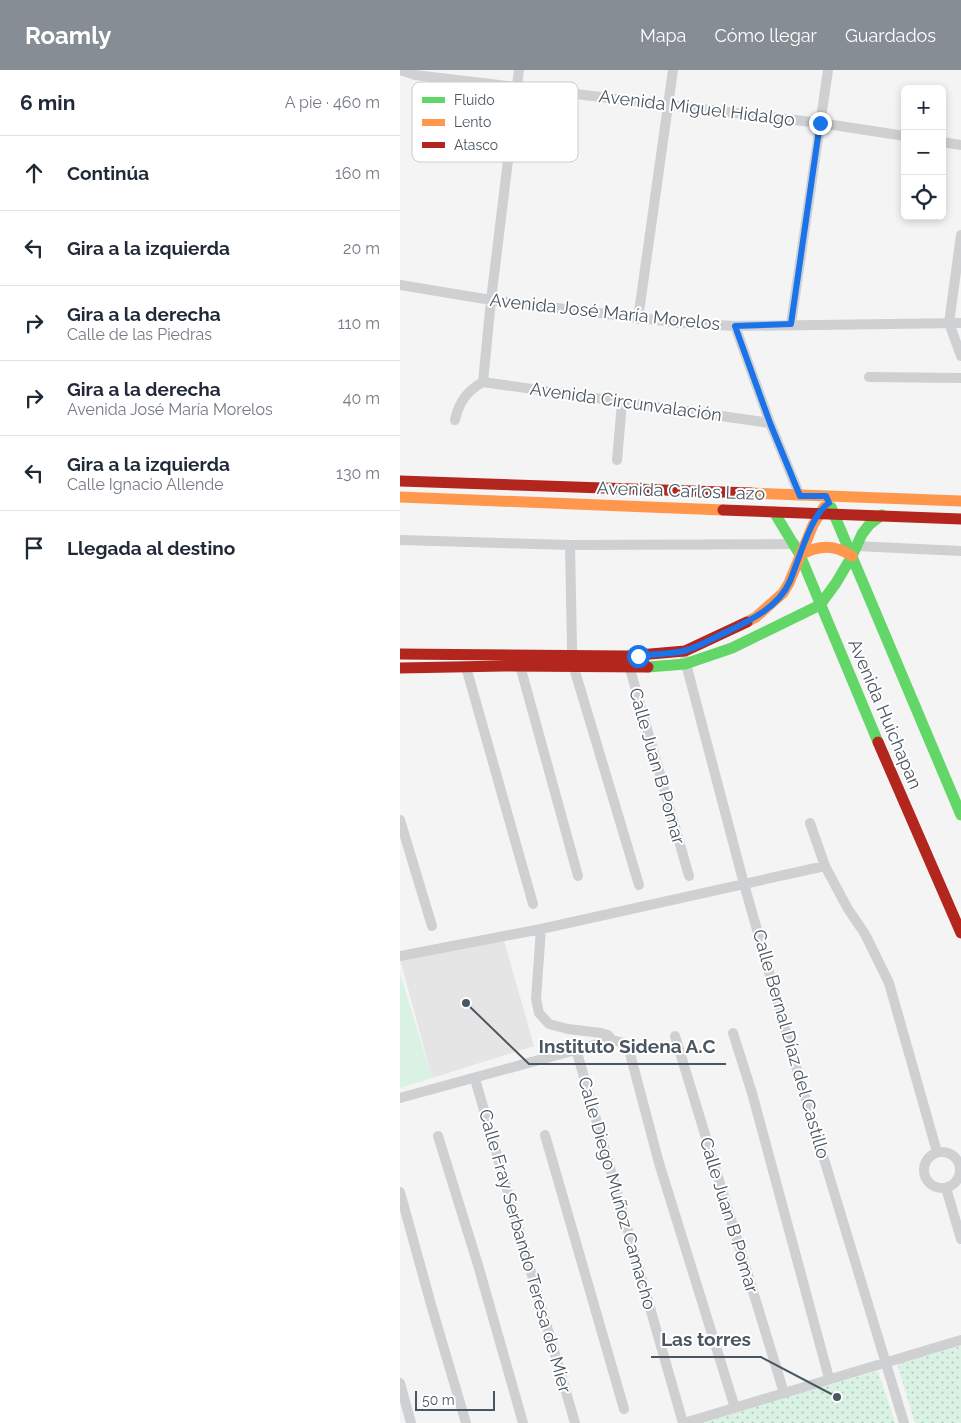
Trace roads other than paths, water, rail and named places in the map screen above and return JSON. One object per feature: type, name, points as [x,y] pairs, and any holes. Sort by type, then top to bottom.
[{"type":"street","name":"Avenida Miguel Hidalgo","points":[[400,70],[415,75],[474,82]]},
{"type":"street","points":[[638,319],[673,70]]},
{"type":"street","points":[[791,324],[828,70]]},
{"type":"street","name":"Avenida Miguel Hidalgo","points":[[578,94],[820,123],[901,135]]},
{"type":"street","points":[[946,143],[961,145]]},
{"type":"street","points":[[455,420],[460,401],[473,388],[483,382],[508,162]]},
{"type":"street","points":[[961,235],[949,323],[961,356]]},
{"type":"street","name":"Avenida José María Morelos","points":[[400,285],[491,300],[638,319],[735,326],[961,323]]},
{"type":"street","points":[[735,326],[770,423],[800,496]]},
{"type":"street","points":[[869,376],[961,378]]},
{"type":"street","name":"Avenida Circunvalación","points":[[483,382],[770,423]]},
{"type":"street","points":[[617,460],[622,403]]},
{"type":"street","points":[[400,481],[800,496],[831,508]]},
{"type":"street","name":"Avenida Carlos Lazo","points":[[400,497],[776,516],[819,512],[831,508],[846,497],[961,501]]},
{"type":"street","name":"Avenida Carlos Lazo","points":[[831,508],[882,515],[961,519]]},
{"type":"street","name":"Avenida Huichapan","points":[[831,508],[845,540],[854,551],[961,815]]},
{"type":"street","points":[[400,654],[627,656],[685,651],[756,617],[774,603],[789,583],[795,546],[819,512]]},
{"type":"street","points":[[400,668],[520,666],[629,668],[685,664],[732,648],[820,605],[836,583],[869,525],[882,515]]},
{"type":"street","name":"Avenida Huichapan","points":[[776,516],[795,546],[914,827],[961,932]]},
{"type":"street","points":[[400,540],[570,545],[814,547],[825,545],[846,551],[961,551]]},
{"type":"street","points":[[570,545],[572,655],[574,668],[639,885]]},
{"type":"street","name":"Calle Bernal Díaz del Castillo","points":[[685,651],[685,664],[744,884],[794,1060],[904,1423]]},
{"type":"street","points":[[517,654],[578,876]]},
{"type":"street","name":"Calle Juan B Pomar","points":[[627,656],[689,876]]},
{"type":"street","points":[[466,667],[533,904]]},
{"type":"street","points":[[400,820],[432,926]]},
{"type":"street","points":[[810,823],[826,866],[848,909],[865,934],[889,983],[937,1152]]},
{"type":"street","points":[[400,956],[541,929],[826,866]]},
{"type":"street","points":[[541,929],[536,998],[539,1013],[549,1024],[568,1029],[601,1033],[608,1035],[612,1040]]},
{"type":"street","points":[[733,1033],[752,1093],[829,1378]]},
{"type":"street","name":"Calle Juan B Pomar","points":[[676,1036],[784,1393]]},
{"type":"street","points":[[400,1098],[612,1040],[624,1042],[628,1046],[659,1163],[735,1408]]},
{"type":"street","name":"Calle Diego Muñoz Camacho","points":[[576,1049],[684,1423]]},
{"type":"street","name":"Calle Fray Serbando Teresa de Mier","points":[[474,1079],[575,1423]]},
{"type":"street","points":[[545,1135],[624,1410]]},
{"type":"street","points":[[438,1136],[478,1265],[523,1423]]},
{"type":"street","points":[[937,1152],[951,1155],[956,1159],[959,1166],[960,1173],[957,1179],[953,1185],[946,1188],[932,1186],[924,1175],[926,1161],[937,1152]]},
{"type":"street","points":[[946,1188],[961,1239]]},
{"type":"street","points":[[400,1192],[466,1423]]},
{"type":"street","points":[[684,1423],[961,1340]]},
{"type":"street","points":[[400,1383],[412,1423]]},
{"type":"place","name":"Instituto Sidena A.C","points":[[466,1003]]},
{"type":"place","name":"Las torres","points":[[837,1397]]}]
